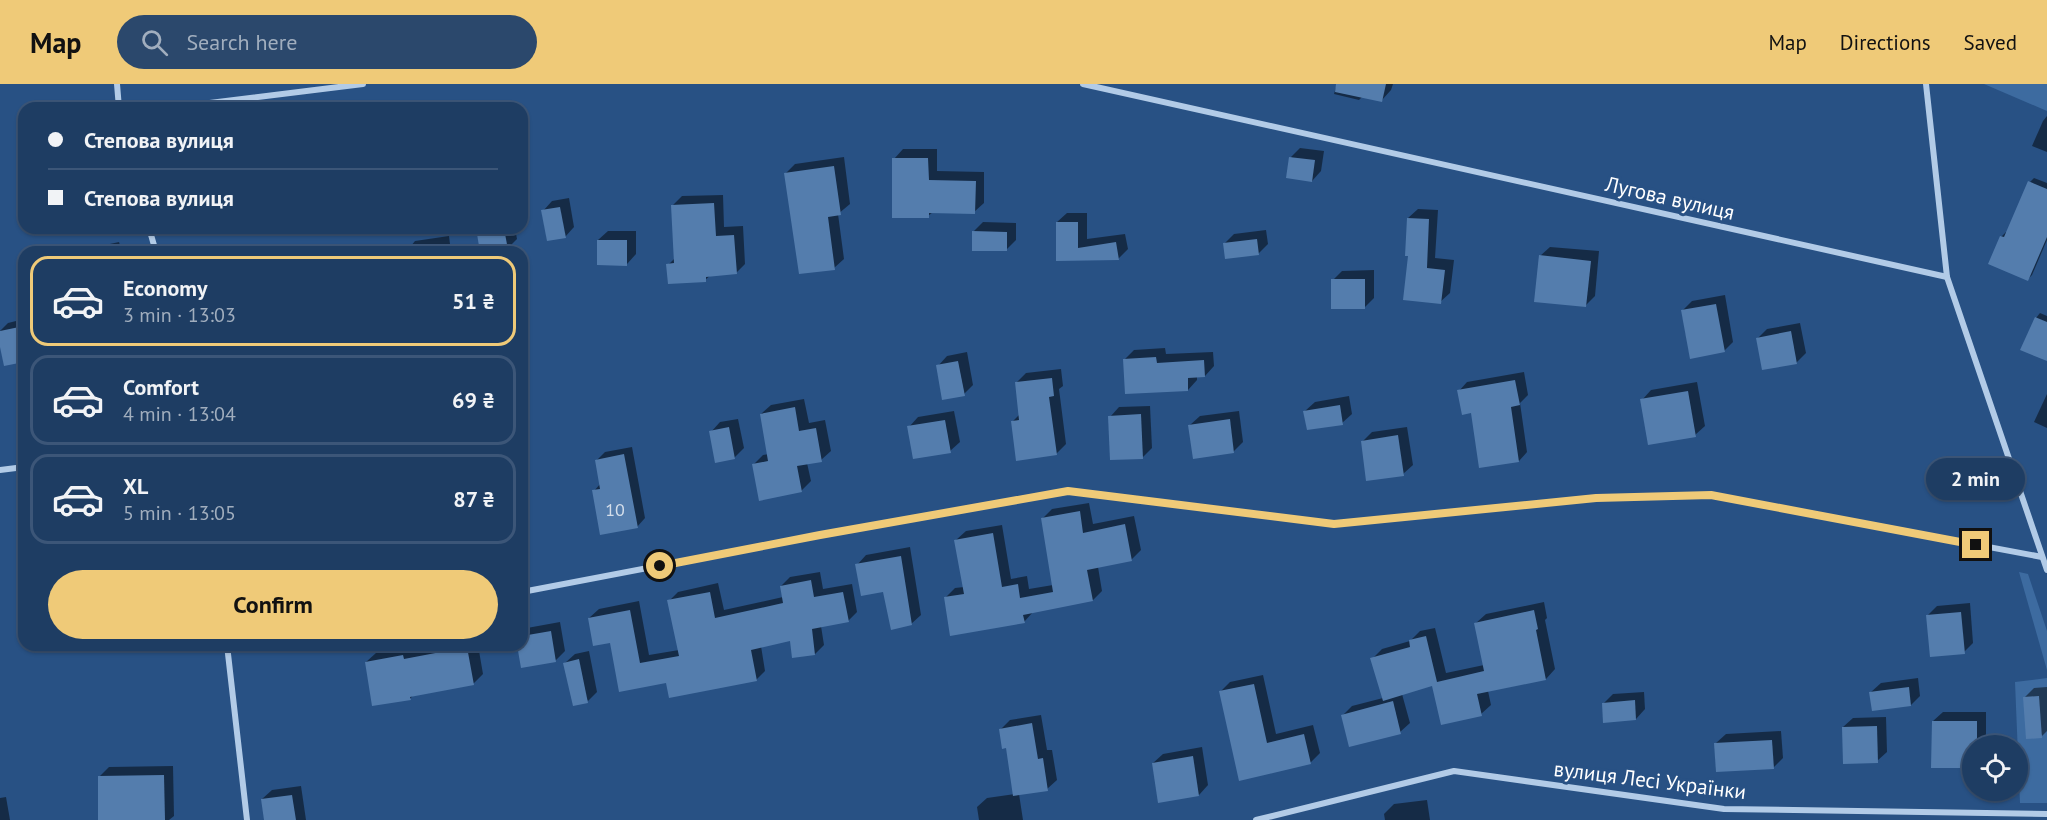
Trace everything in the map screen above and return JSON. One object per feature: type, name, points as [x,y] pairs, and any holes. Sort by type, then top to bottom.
[{"type":"street","points":[[117,84],[118,102]]},
{"type":"street","points":[[218,102],[363,84]]},
{"type":"street","name":"Лугова вулиця","points":[[1083,84],[1947,277]]},
{"type":"street","points":[[1926,84],[1947,277],[2047,570]]},
{"type":"street","points":[[0,470],[18,468]]},
{"type":"street","points":[[528,591],[820,535],[1068,491],[1334,524],[1596,498],[1711,495],[2042,557]]},
{"type":"street","points":[[228,651],[247,820]]},
{"type":"street","name":"вулиця Лесі Українки","points":[[1256,820],[1454,771],[1724,809],[2047,814]]},
{"type":"shaded area","points":[[1984,84],[2047,84],[2047,111]]},
{"type":"shaded area","points":[[2019,572],[2028,574],[2047,631],[2047,670]]},
{"type":"shaded area","points":[[2047,678],[2047,803],[2020,803],[2020,801],[2028,801],[2028,735],[2017,735],[2015,682]]},
{"type":"building","points":[[1336,84],[1386,84],[1382,102],[1335,92]]},
{"type":"building","points":[[1289,157],[1315,160],[1312,182],[1286,178]]},
{"type":"building","points":[[892,158],[928,158],[929,180],[976,181],[975,214],[929,213],[929,218],[892,218]]},
{"type":"building","points":[[834,166],[841,215],[828,217],[835,270],[799,274],[784,173]]},
{"type":"building","points":[[2028,181],[2047,189],[2047,237],[2028,281],[1988,264],[2000,236],[2004,237]]},
{"type":"building","points":[[714,203],[716,236],[734,235],[737,274],[706,277],[706,282],[668,284],[666,264],[674,263],[671,205]]},
{"type":"building","points":[[560,207],[566,238],[547,241],[541,210]]},
{"type":"building","points":[[1407,218],[1429,219],[1427,268],[1445,270],[1441,304],[1403,300],[1408,256],[1405,256]]},
{"type":"building","points":[[1056,222],[1078,222],[1078,248],[1116,242],[1119,260],[1056,261]]},
{"type":"building","points":[[972,231],[1007,232],[1007,251],[972,251]]},
{"type":"building","points":[[477,234],[505,234],[507,246],[479,246]]},
{"type":"building","points":[[1257,239],[1259,255],[1225,259],[1223,243]]},
{"type":"building","points":[[597,240],[627,240],[627,266],[597,265]]},
{"type":"building","points":[[1539,255],[1591,261],[1586,307],[1534,302]]},
{"type":"building","points":[[1331,279],[1365,279],[1365,309],[1331,309]]},
{"type":"building","points":[[1716,304],[1725,352],[1690,359],[1681,310]]},
{"type":"building","points":[[2035,317],[2047,322],[2047,361],[2020,350]]},
{"type":"building","points":[[18,327],[18,363],[4,366],[0,347],[0,331]]},
{"type":"building","points":[[1791,331],[1797,364],[1762,370],[1756,338]]},
{"type":"building","points":[[1156,357],[1157,363],[1204,360],[1205,377],[1188,378],[1188,391],[1125,394],[1123,359]]},
{"type":"building","points":[[958,361],[965,396],[942,400],[936,365]]},
{"type":"building","points":[[1052,378],[1054,396],[1049,397],[1057,455],[1016,461],[1011,421],[1019,420],[1015,382]]},
{"type":"building","points":[[1515,380],[1520,405],[1511,407],[1519,462],[1479,468],[1471,413],[1462,415],[1457,390]]},
{"type":"building","points":[[1688,391],[1696,437],[1648,445],[1640,399]]},
{"type":"building","points":[[1340,405],[1343,425],[1307,430],[1303,411]]},
{"type":"building","points":[[795,407],[799,431],[816,428],[822,462],[797,466],[802,492],[759,501],[752,464],[768,461],[760,414]]},
{"type":"building","points":[[1141,414],[1143,459],[1110,460],[1108,416]]},
{"type":"building","points":[[1230,419],[1234,453],[1193,459],[1188,425]]},
{"type":"building","points":[[945,420],[951,453],[913,459],[907,426]]},
{"type":"building","points":[[729,427],[735,459],[715,463],[709,431]]},
{"type":"building","points":[[1398,435],[1404,476],[1366,481],[1361,441]]},
{"type":"building","points":[[624,454],[638,528],[600,535],[592,490],[600,489],[595,460]]},
{"type":"building","points":[[1080,511],[1083,533],[1125,524],[1132,561],[1087,570],[1093,601],[1023,615],[1025,623],[950,636],[944,597],[964,594],[954,540],[993,533],[1002,587],[1018,584],[1020,598],[1053,592],[1041,518]]},
{"type":"building","points":[[901,556],[912,625],[891,630],[883,592],[861,596],[855,564]]},
{"type":"building","points":[[811,580],[814,597],[843,592],[849,622],[812,629],[815,655],[792,658],[790,641],[751,650],[757,681],[669,698],[666,683],[619,692],[610,643],[593,646],[588,618],[630,610],[640,663],[679,656],[667,600],[710,592],[715,618],[783,603],[780,586]]},
{"type":"building","points":[[1534,610],[1546,680],[1477,694],[1482,716],[1441,725],[1432,686],[1383,701],[1370,658],[1410,647],[1409,640],[1426,636],[1437,682],[1484,671],[1474,623]]},
{"type":"building","points":[[1961,612],[1965,654],[1930,657],[1926,615]]},
{"type":"building","points":[[551,631],[556,662],[521,668],[518,651],[528,651],[528,635]]},
{"type":"building","points":[[446,651],[468,651],[474,685],[410,697],[411,700],[372,706],[365,662],[403,655],[404,659]]},
{"type":"building","points":[[579,659],[588,703],[573,706],[563,663]]},
{"type":"building","points":[[1254,684],[1267,743],[1304,734],[1311,764],[1239,781],[1219,691]]},
{"type":"building","points":[[1909,687],[1911,706],[1872,711],[1869,692]]},
{"type":"building","points":[[2039,696],[2042,738],[2028,739],[2028,735],[2026,735],[2023,697]]},
{"type":"building","points":[[1635,700],[1636,720],[1603,723],[1602,703]]},
{"type":"building","points":[[1393,701],[1401,734],[1349,747],[1341,715]]},
{"type":"building","points":[[1932,721],[1977,721],[1977,735],[1962,735],[1962,768],[1931,768]]},
{"type":"building","points":[[1032,723],[1038,759],[1043,758],[1048,791],[1013,796],[1006,748],[1002,749],[999,729]]},
{"type":"building","points":[[1877,726],[1878,763],[1843,764],[1842,727]]},
{"type":"building","points":[[1772,740],[1774,769],[1716,772],[1714,743]]},
{"type":"building","points":[[1193,756],[1199,796],[1158,803],[1152,763]]},
{"type":"building","points":[[164,775],[165,820],[98,820],[98,776]]},
{"type":"building","points":[[292,795],[296,820],[264,820],[261,799]]},
{"type":"route","points":[[660,566],[1068,491],[1334,524],[1596,498],[1711,495],[1976,545]]}]
